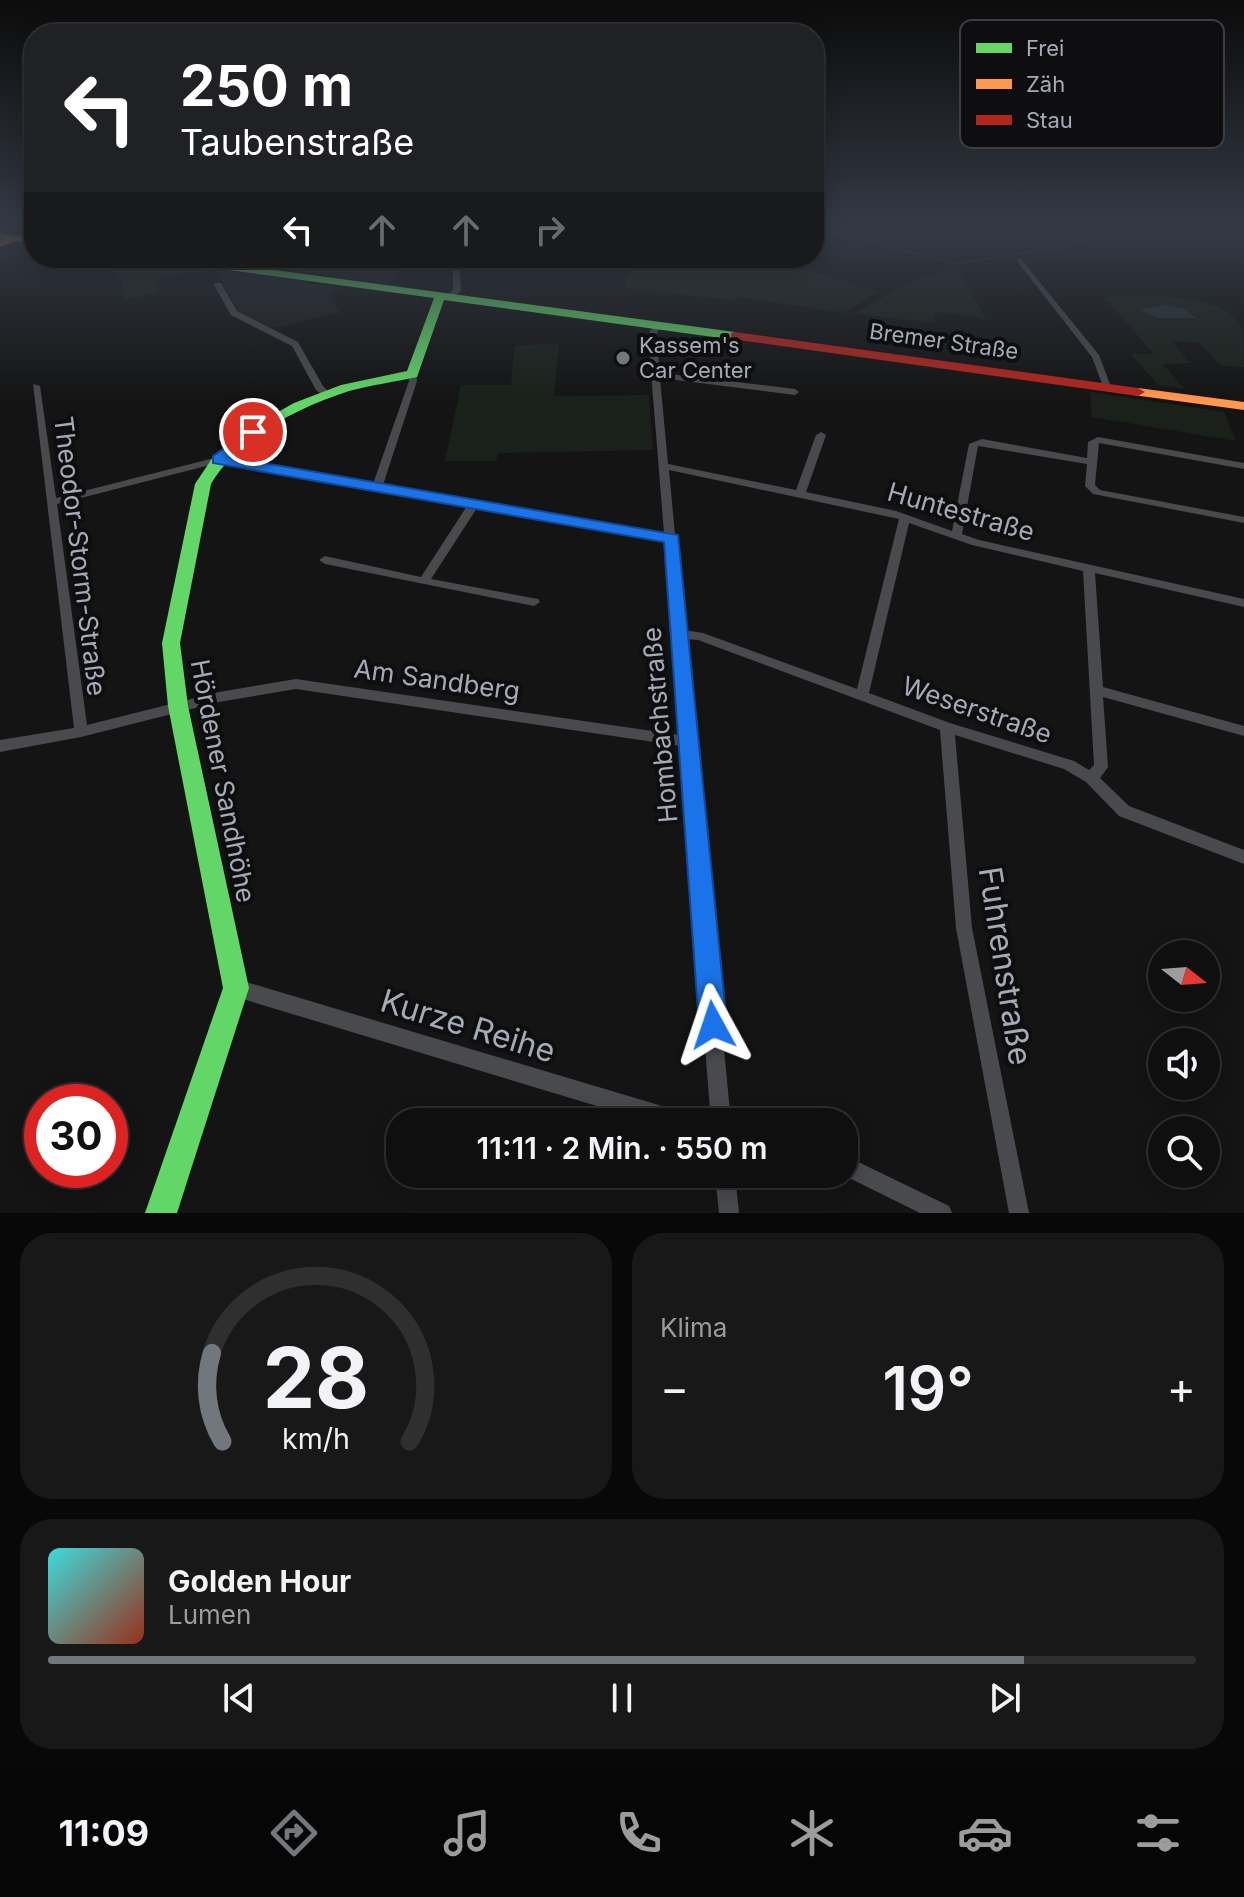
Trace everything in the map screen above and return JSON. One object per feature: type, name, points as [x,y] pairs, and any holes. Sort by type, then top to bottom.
[{"type":"main road","name":"Bremer Straße","points":[[370,287],[1244,406]]},
{"type":"main road","points":[[412,374],[445,297]]},
{"type":"main road","name":"Hördener Sandhöhe","points":[[236,988],[178,706],[172,625],[199,497],[218,460],[253,432],[327,394],[412,374]]},
{"type":"main road","points":[[161,1213],[236,988]]},
{"type":"street","points":[[219,287],[234,313],[295,344],[319,388],[327,394]]},
{"type":"street","points":[[445,297],[457,291],[457,287]]},
{"type":"street","points":[[1040,287],[1096,357],[1107,387]]},
{"type":"street","name":"Hombachstraße","points":[[657,326],[652,335],[681,634],[720,1108]]},
{"type":"street","points":[[377,487],[413,381],[412,374]]},
{"type":"street","points":[[657,375],[795,392]]},
{"type":"street","name":"Theodor-Storm-Straße","points":[[36,386],[81,732]]},
{"type":"street","points":[[800,493],[821,435]]},
{"type":"street","points":[[1244,466],[1098,440],[1093,442],[1089,461],[1090,486],[1097,492],[1244,520]]},
{"type":"street","points":[[956,536],[974,444],[982,442],[1089,461]]},
{"type":"street","points":[[51,502],[218,460],[672,538]]},
{"type":"street","name":"Huntestraße","points":[[665,466],[905,517],[956,536],[1244,603]]},
{"type":"street","points":[[424,581],[474,504]]},
{"type":"street","points":[[862,695],[905,517]]},
{"type":"street","points":[[325,560],[534,602]]},
{"type":"street","points":[[1089,569],[1101,767],[1091,778]]},
{"type":"street","name":"Weserstraße","points":[[681,634],[699,636],[947,727],[1069,765],[1091,778],[1124,811],[1244,857]]},
{"type":"street","name":"Am Sandberg","points":[[0,746],[81,732],[178,706],[296,684],[690,742]]},
{"type":"street","points":[[1097,690],[1244,731]]},
{"type":"street","name":"Fuhrenstraße","points":[[947,727],[962,915],[1019,1213]]},
{"type":"street","name":"Kurze Reihe","points":[[236,988],[635,1108]]},
{"type":"street","points":[[858,1172],[942,1213]]},
{"type":"street","points":[[726,1188],[729,1213]]},
{"type":"shaded area","points":[[123,287],[157,287],[159,292],[126,299]]},
{"type":"shaded area","points":[[225,287],[344,288],[328,292],[341,312],[272,328],[238,312]]},
{"type":"shaded area","points":[[861,287],[878,292],[844,313],[738,297],[733,300],[625,288]]},
{"type":"shaded area","points":[[902,287],[968,287],[986,319],[936,312],[934,323],[853,314]]},
{"type":"shaded area","points":[[1104,297],[1180,298],[1218,308],[1233,317],[1243,330],[1244,367],[1221,366],[1199,343],[1172,341],[1190,363],[1163,364],[1184,389],[1158,385],[1131,354],[1154,354]]},
{"type":"shaded area","points":[[1166,305],[1183,308],[1196,318],[1157,318],[1140,310]]},
{"type":"shaded area","points":[[559,344],[554,396],[649,395],[653,450],[498,453],[496,461],[445,461],[461,385],[511,385],[515,345]]},
{"type":"shaded area","points":[[1090,392],[1224,412],[1236,441],[1092,417]]},
{"type":"traffic: fast","points":[[372,287],[735,336]]},
{"type":"traffic: fast","points":[[161,1213],[236,988],[178,706],[171,643],[203,484],[218,460],[253,432],[299,406],[346,388],[412,374],[440,296]]},
{"type":"traffic: slow","points":[[1138,392],[1244,406]]},
{"type":"traffic: jam","points":[[735,336],[1138,392]]},
{"type":"place","name":"Kassem's Car Center","points":[[623,358]]},
{"type":"route","points":[[253,432],[218,460],[672,538],[713,1025]]}]
